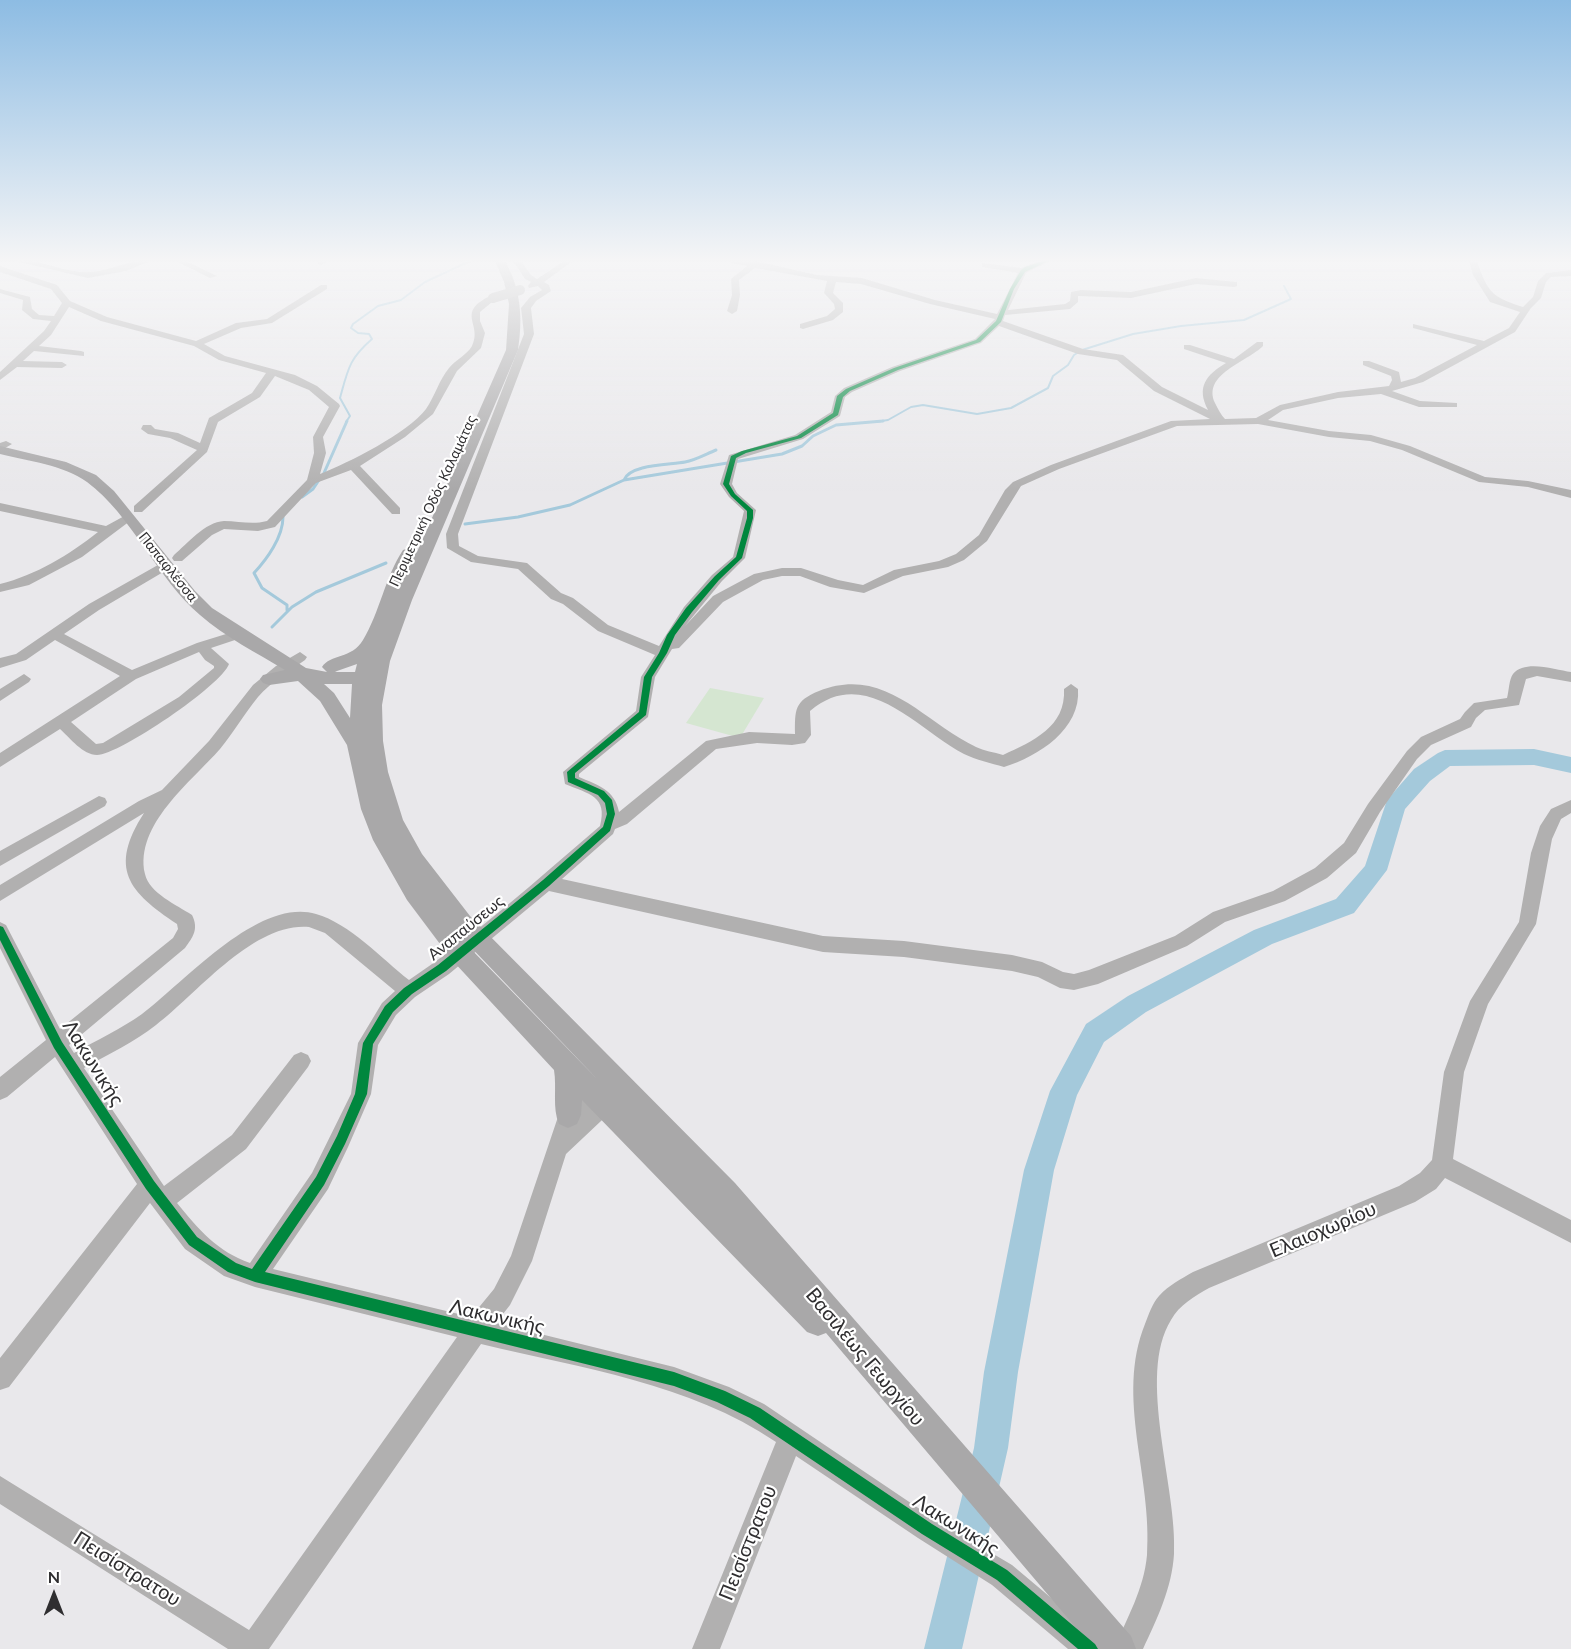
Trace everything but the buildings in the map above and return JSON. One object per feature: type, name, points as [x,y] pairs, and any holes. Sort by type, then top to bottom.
[{"type":"main road","name":"Περιμετρική Οδός Καλαμάτας","points":[[357,745],[371,673],[373,638],[391,591],[500,351],[503,338]]},
{"type":"main road","name":"Περιμετρική Οδός Καλαμάτας","points":[[371,673],[512,351],[514,338]]},
{"type":"main road","name":"Παπαφλέσσα","points":[[2,446],[56,455],[95,469],[116,484],[133,513],[172,562],[220,606],[293,663],[331,666],[371,673]]},
{"type":"main road","name":"Παπαφλέσσα","points":[[172,562],[189,595],[206,612],[259,646],[322,678],[371,673]]},
{"type":"main road","points":[[331,666],[359,657],[373,638]]},
{"type":"main road","points":[[259,646],[260,684]]},
{"type":"main road","points":[[260,684],[293,663],[327,697],[357,745]]},
{"type":"main road","name":"Βασιλέως Γεωργίου","points":[[371,673],[373,741],[378,772],[388,809],[414,860],[468,946],[566,1065],[608,1090]]},
{"type":"main road","name":"Βασιλέως Γεωργίου","points":[[357,745],[371,809],[384,840],[416,894],[608,1090],[933,1436]]},
{"type":"main road","points":[[566,1065],[570,1087],[568,1115]]},
{"type":"main road","name":"Λακωνικής","points":[[933,1436],[1118,1649]]},
{"type":"street","points":[[0,376],[42,338]]},
{"type":"street","points":[[175,338],[197,344],[215,355],[272,372],[313,388],[335,406],[318,438],[320,453],[312,481]]},
{"type":"street","points":[[197,344],[210,338]]},
{"type":"street","points":[[0,663],[19,658],[94,607],[172,562],[208,532],[222,525],[258,527],[271,524],[312,481],[353,465],[401,435],[429,412],[453,369],[479,338]]},
{"type":"street","points":[[528,338],[451,542],[453,548],[465,556],[522,566],[556,596],[568,601],[603,628],[663,653]]},
{"type":"street","points":[[610,824],[611,805],[606,797],[571,780],[571,772],[643,713],[647,681],[671,635],[717,578],[739,558],[750,510],[733,495],[726,484],[731,463],[737,454],[799,437],[836,414],[840,396],[848,390],[896,369],[978,341],[981,338]]},
{"type":"street","points":[[1048,338],[1079,351],[1120,357],[1172,397],[1220,419]]},
{"type":"street","points":[[1462,338],[1485,344]]},
{"type":"street","points":[[1258,421],[1280,408],[1338,395],[1387,389],[1419,380],[1497,338]]},
{"type":"street","points":[[1220,419],[1207,400],[1208,381],[1233,362],[1255,351],[1260,345]]},
{"type":"street","points":[[1187,347],[1233,362]]},
{"type":"street","points":[[31,348],[81,354]]},
{"type":"street","points":[[1366,363],[1395,374],[1397,380],[1387,389]]},
{"type":"street","points":[[16,364],[62,365]]},
{"type":"street","points":[[2,583],[24,582],[78,554],[133,513],[200,454],[205,446],[213,420],[256,395],[272,372]]},
{"type":"street","points":[[1387,389],[1419,404],[1453,405]]},
{"type":"street","points":[[663,653],[674,645],[718,599],[759,577],[782,572],[801,572],[836,584],[864,589],[899,573],[943,564],[960,557],[983,538],[994,523],[1011,490],[1027,480],[1174,423],[1220,419],[1258,421],[1329,434],[1371,438],[1406,448],[1483,480],[1528,484],[1571,494]]},
{"type":"street","points":[[147,427],[146,429],[152,433],[170,434],[196,447],[205,446]]},
{"type":"street","points":[[353,465],[396,511]]},
{"type":"street","points":[[0,507],[108,530]]},
{"type":"street","points":[[0,761],[131,676],[202,646],[239,634]]},
{"type":"street","points":[[56,635],[131,676]]},
{"type":"street","points":[[60,721],[92,749],[99,750],[108,747],[184,701],[220,670],[222,664],[210,657],[202,646]]},
{"type":"street","points":[[0,1090],[58,1045],[178,943],[187,930],[186,920],[144,890],[136,877],[135,860],[139,839],[151,817],[227,731],[260,684],[293,663]]},
{"type":"street","points":[[546,883],[823,944],[904,949],[1012,963],[1042,970],[1060,980],[1074,982],[1091,978],[1181,941],[1220,917],[1279,896],[1321,873],[1350,848],[1374,808],[1405,764],[1426,741],[1466,723],[1471,711],[1476,707],[1514,701],[1519,676],[1524,673],[1534,672],[1571,677]]},
{"type":"street","points":[[0,696],[24,679]]},
{"type":"street","name":"Αναπαύσεως","points":[[255,1276],[320,1181],[361,1094],[368,1043],[389,1009],[408,991],[468,946],[600,838],[610,824],[621,820],[711,745],[724,740],[767,737],[800,739],[803,735],[802,709],[825,693],[850,689],[886,696],[971,751],[1004,761],[1025,751],[1062,724],[1068,717],[1073,696],[1071,689]]},
{"type":"street","points":[[0,894],[145,805],[172,792]]},
{"type":"street","points":[[0,860],[99,802]]},
{"type":"street","points":[[1571,806],[1557,813],[1549,825],[1539,862],[1532,911],[1527,924],[1480,1001],[1451,1086],[1442,1165],[1571,1232]]},
{"type":"street","points":[[71,1065],[148,1020],[244,941],[259,932],[303,918],[318,921],[331,928],[408,991]]},
{"type":"street","name":"Λακωνικής","points":[[0,930],[58,1045],[156,1193],[201,1248],[232,1268],[255,1276],[475,1332],[510,1337],[674,1379],[720,1396],[755,1413],[927,1529],[1002,1575],[1090,1649]]},
{"type":"street","points":[[0,1378],[156,1193],[239,1142],[301,1061]]},
{"type":"street","points":[[568,1115],[608,1090]]},
{"type":"street","name":"Λακωνικής","points":[[558,1150],[608,1090]]},
{"type":"street","name":"Λακωνικής","points":[[475,1332],[502,1297],[513,1278],[568,1115]]},
{"type":"street","name":"Ελαιοχωρίου","points":[[1128,1649],[1150,1605],[1158,1572],[1161,1542],[1145,1379],[1149,1345],[1160,1315],[1177,1294],[1201,1280],[1407,1194],[1428,1181],[1442,1165]]},
{"type":"street","points":[[253,1649],[475,1332]]},
{"type":"street","name":"Πεισίστρατου","points":[[706,1649],[790,1438]]},
{"type":"street","name":"Πεισίστρατου","points":[[0,1489],[253,1649]]},
{"type":"green space","points":[[710,688],[764,698],[740,738],[686,723]]},
{"type":"waterway","points":[[346,422],[350,416],[340,398],[345,379],[350,365],[371,338]]},
{"type":"waterway","points":[[880,421],[888,420],[911,407],[923,405],[977,414],[1011,408],[1048,388],[1053,376],[1068,365],[1074,355],[1082,350],[1120,338]]},
{"type":"waterway","points":[[324,473],[347,421]]},
{"type":"waterway","points":[[624,480],[782,454],[802,446],[813,436],[836,425],[880,421]]},
{"type":"waterway","points":[[875,422],[880,421]]},
{"type":"waterway","points":[[624,480],[628,475],[642,468],[689,461],[716,450]]},
{"type":"waterway","points":[[302,497],[313,489],[319,480]]},
{"type":"waterway","points":[[465,524],[518,517],[570,505],[624,480]]},
{"type":"waterway","points":[[283,517],[277,540],[254,573],[262,588],[287,605],[287,610]]},
{"type":"waterway","points":[[272,627],[292,607],[316,592],[386,563]]},
{"type":"waterway","points":[[943,1649],[991,1448],[1001,1372],[1039,1170],[1064,1091],[1095,1033],[1137,1004],[1263,937],[1345,906],[1375,870],[1395,806],[1422,775],[1445,758],[1534,757],[1571,765]]},
{"type":"cycle path","points":[[255,1276],[320,1181],[341,1140],[361,1094],[368,1043],[389,1009],[408,991],[442,968],[546,883],[607,829],[611,814],[609,802],[601,793],[571,780],[571,772],[643,713],[648,677],[671,635],[717,578],[739,558],[750,510],[733,495],[726,484],[733,457],[799,437],[836,414],[840,396],[848,390],[896,369],[981,338]]},
{"type":"cycle path","points":[[0,930],[58,1045],[150,1185],[193,1241],[232,1268],[255,1276],[674,1379],[720,1396],[755,1413],[927,1529],[1002,1575],[1090,1649]]}]
